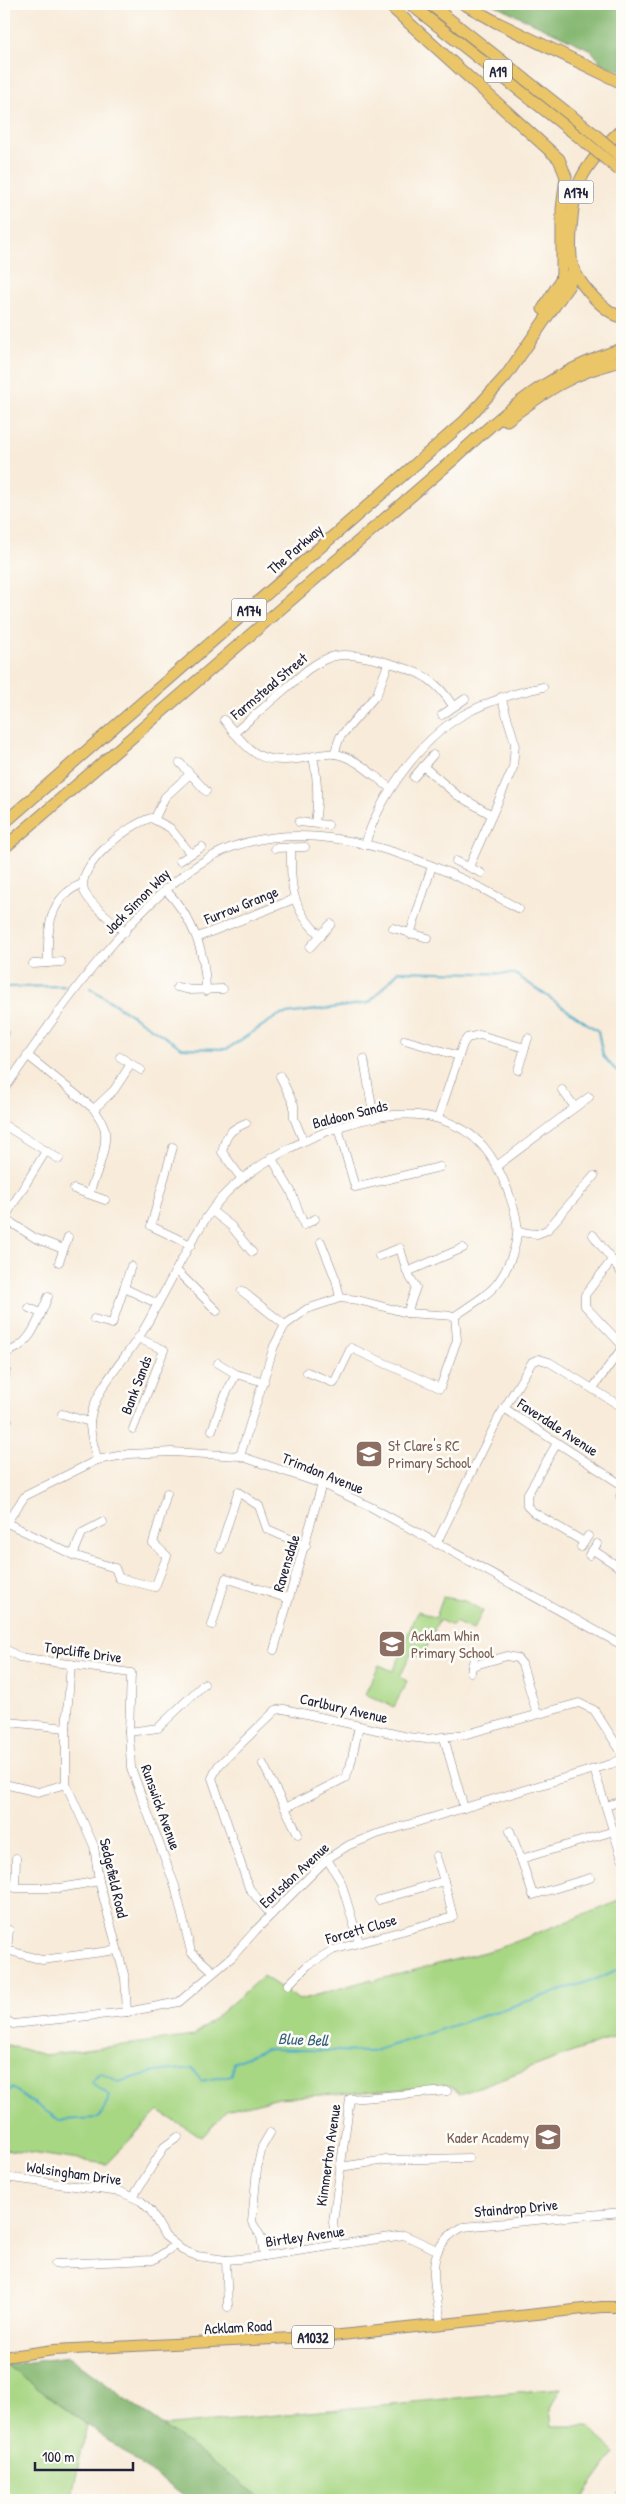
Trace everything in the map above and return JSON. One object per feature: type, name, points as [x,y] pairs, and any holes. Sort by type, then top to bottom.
[{"type":"highway","points":[[388,4],[560,159],[566,177],[562,209],[563,251],[561,280],[486,398]]},
{"type":"highway","name":"A19","points":[[410,4],[620,171]]},
{"type":"highway","name":"A19","points":[[430,4],[593,132],[622,158]]},
{"type":"highway","points":[[464,4],[498,23],[622,83]]},
{"type":"highway","name":"A174","points":[[573,269],[571,215],[578,185],[585,173],[622,129]]},
{"type":"highway","points":[[563,251],[573,269],[600,304],[622,318]]},
{"type":"highway","name":"The Parkway","points":[[5,821],[453,432],[506,376],[569,285],[573,269]]},
{"type":"highway","name":"A174","points":[[4,848],[455,458],[509,408],[542,385],[572,368],[622,348]]},
{"type":"highway","points":[[455,458],[551,387],[578,374],[622,361]]},
{"type":"main road","name":"Acklam Road","points":[[4,2357],[54,2350],[314,2337],[602,2307],[622,2307]]},
{"type":"street","name":"Farmstead Street","points":[[234,733],[317,663],[335,656],[345,655],[388,664],[426,678],[442,690],[453,706]]},
{"type":"street","points":[[334,754],[340,737],[377,694],[388,664]]},
{"type":"street","points":[[365,846],[370,829],[390,788],[415,758],[452,722],[501,697],[543,687]]},
{"type":"street","points":[[469,867],[506,787],[515,756],[515,743],[501,697]]},
{"type":"street","points":[[442,715],[465,699]]},
{"type":"street","name":"Farmstead Street","points":[[224,720],[249,749],[268,760],[281,761],[334,754],[357,763],[390,788]]},
{"type":"street","points":[[414,777],[433,755]]},
{"type":"street","points":[[313,756],[318,779],[318,802],[315,823]]},
{"type":"street","points":[[180,763],[206,791]]},
{"type":"street","points":[[423,766],[458,795],[492,815]]},
{"type":"street","points":[[155,818],[165,796],[190,774]]},
{"type":"street","points":[[125,932],[89,899],[82,884],[83,876],[89,865],[137,822],[155,818],[176,833],[190,853]]},
{"type":"street","points":[[299,822],[328,826]]},
{"type":"street","name":"Jack Simon Way","points":[[4,1090],[27,1056],[88,976],[165,889],[189,870],[214,855],[235,846],[262,839],[298,836],[365,846],[404,855],[463,878],[519,909]]},
{"type":"street","points":[[180,861],[202,847]]},
{"type":"street","name":"Furrow Grange","points":[[291,847],[294,899],[302,915],[321,936]]},
{"type":"street","points":[[275,848],[305,848]]},
{"type":"street","points":[[456,861],[481,873]]},
{"type":"street","points":[[410,934],[432,866]]},
{"type":"street","points":[[48,963],[49,927],[54,910],[59,899],[82,884]]},
{"type":"street","name":"Furrow Grange","points":[[165,889],[184,912],[198,937],[206,972],[206,990]]},
{"type":"street","name":"Furrow Grange","points":[[198,937],[294,899]]},
{"type":"street","points":[[310,947],[330,924]]},
{"type":"street","points":[[393,928],[428,938]]},
{"type":"street","points":[[33,964],[61,962]]},
{"type":"street","points":[[177,986],[191,990],[223,989]]},
{"type":"street","points":[[438,1118],[464,1040],[474,1035],[525,1048]]},
{"type":"street","points":[[518,1070],[528,1038]]},
{"type":"street","points":[[405,1040],[413,1047],[459,1056]]},
{"type":"street","points":[[27,1056],[94,1109],[105,1130],[104,1146],[89,1194]]},
{"type":"street","points":[[120,1057],[141,1070]]},
{"type":"street","points":[[364,1059],[374,1119]]},
{"type":"street","points":[[94,1109],[114,1090],[132,1064]]},
{"type":"street","points":[[280,1076],[294,1105],[294,1118],[303,1140]]},
{"type":"street","points":[[562,1090],[575,1107]]},
{"type":"street","points":[[498,1165],[589,1097]]},
{"type":"street","name":"Baldoon Sands","points":[[97,1460],[90,1422],[102,1388],[138,1338],[212,1211],[225,1193],[242,1178],[271,1157],[303,1140],[338,1128],[374,1119],[406,1115],[438,1118],[462,1128],[490,1153],[498,1165],[513,1204],[518,1232],[511,1258],[498,1283],[455,1316]]},
{"type":"street","points":[[242,1178],[222,1152],[226,1135],[233,1128],[246,1123]]},
{"type":"street","points":[[4,1125],[59,1159]]},
{"type":"street","points":[[338,1128],[355,1187],[440,1167]]},
{"type":"street","points":[[173,1147],[151,1226],[191,1245]]},
{"type":"street","points":[[46,1152],[4,1219],[35,1238],[63,1250]]},
{"type":"street","points":[[271,1157],[291,1191],[304,1225],[315,1219]]},
{"type":"street","points":[[518,1232],[537,1234],[547,1230],[594,1176]]},
{"type":"street","points":[[74,1189],[105,1200]]},
{"type":"street","points":[[212,1211],[231,1226],[252,1252]]},
{"type":"street","points":[[593,1235],[622,1274]]},
{"type":"street","points":[[60,1262],[68,1237]]},
{"type":"street","points":[[321,1242],[336,1280],[340,1298]]},
{"type":"street","points":[[379,1256],[400,1248],[407,1272],[416,1287],[407,1313]]},
{"type":"street","points":[[407,1272],[463,1248]]},
{"type":"street","points":[[593,1388],[622,1346],[588,1309],[585,1302],[588,1291],[612,1260]]},
{"type":"street","points":[[94,1319],[112,1324],[131,1266]]},
{"type":"street","points":[[177,1271],[217,1311]]},
{"type":"street","points":[[124,1288],[158,1304]]},
{"type":"street","points":[[242,1291],[285,1325]]},
{"type":"street","points":[[4,1380],[6,1370],[4,1353],[15,1350],[28,1340],[48,1297]]},
{"type":"street","points":[[240,1456],[274,1346],[285,1325],[307,1309],[340,1298],[358,1300],[407,1313],[455,1316],[457,1340],[440,1388],[351,1348],[334,1384],[307,1372]]},
{"type":"street","points":[[29,1308],[41,1313]]},
{"type":"street","name":"Bank Sands","points":[[133,1429],[164,1350],[138,1338]]},
{"type":"street","points":[[436,1544],[504,1408],[530,1365],[539,1359],[549,1362],[622,1406]]},
{"type":"street","points":[[218,1363],[236,1374],[264,1382]]},
{"type":"street","points":[[212,1430],[222,1402],[236,1374]]},
{"type":"street","name":"Faverdale Avenue","points":[[504,1408],[622,1485]]},
{"type":"street","points":[[62,1414],[90,1422]]},
{"type":"street","points":[[557,1444],[527,1495],[526,1502],[533,1512],[584,1542]]},
{"type":"street","name":"Trimdon Avenue","points":[[4,1524],[25,1496],[97,1460],[129,1454],[172,1452],[240,1456],[322,1484],[370,1507],[622,1646]]},
{"type":"street","name":"Ravensdale","points":[[274,1650],[306,1546],[322,1484]]},
{"type":"street","points":[[220,1549],[238,1492],[259,1506],[267,1529],[306,1546]]},
{"type":"street","points":[[4,1524],[73,1555],[115,1568],[119,1578],[155,1587],[167,1556],[153,1543],[167,1493]]},
{"type":"street","points":[[73,1555],[82,1533],[103,1522]]},
{"type":"street","points":[[593,1550],[622,1569]]},
{"type":"street","points":[[212,1625],[226,1578],[289,1599]]},
{"type":"street","name":"Topcliffe Drive","points":[[4,1648],[19,1656],[131,1672],[129,1732]]},
{"type":"street","points":[[473,1665],[508,1656],[518,1658],[522,1664],[537,1714]]},
{"type":"street","name":"Sedgefield Road","points":[[70,1664],[66,1728],[66,1784],[94,1846],[99,1881],[125,1978],[127,2012]]},
{"type":"street","points":[[129,1732],[158,1728],[204,1684]]},
{"type":"street","name":"Carlbury Avenue","points":[[271,1915],[249,1888],[212,1782],[212,1774],[230,1753],[276,1710],[284,1708],[408,1737],[444,1738],[467,1734],[573,1703],[584,1704],[598,1715],[622,1753]]},
{"type":"street","points":[[9,1722],[66,1728]]},
{"type":"street","points":[[285,1808],[345,1778],[350,1767],[359,1726]]},
{"type":"street","name":"Runswick Avenue","points":[[129,1732],[131,1768],[175,1886],[191,1952],[213,1971]]},
{"type":"street","points":[[444,1738],[464,1808]]},
{"type":"street","name":"Earlsdon Avenue","points":[[4,2019],[13,2024],[127,2012],[179,2002],[213,1971],[232,1957],[327,1859],[362,1840],[622,1759]]},
{"type":"street","points":[[264,1764],[270,1771],[298,1834]]},
{"type":"street","points":[[594,1769],[622,1859]]},
{"type":"street","points":[[4,1784],[38,1792],[66,1784]]},
{"type":"street","points":[[606,1806],[622,1801]]},
{"type":"street","points":[[510,1831],[532,1895],[586,1877]]},
{"type":"street","points":[[521,1859],[614,1831]]},
{"type":"street","points":[[379,1900],[444,1881],[436,1856]]},
{"type":"street","points":[[16,1858],[16,1888],[60,1888],[99,1881]]},
{"type":"street","points":[[327,1859],[341,1882],[359,1942]]},
{"type":"street","name":"Forcett Close","points":[[288,1986],[315,1959],[334,1950],[453,1917],[444,1881]]},
{"type":"street","points":[[9,1930],[6,1950],[42,1960],[117,1950]]},
{"type":"street","name":"Kimmerton Avenue","points":[[336,2245],[333,2222],[350,2098],[447,2091]]},
{"type":"street","points":[[264,2256],[260,2237],[252,2222],[257,2169],[262,2147],[270,2133]]},
{"type":"street","points":[[133,2197],[164,2147],[178,2137]]},
{"type":"street","points":[[340,2167],[386,2160],[469,2158]]},
{"type":"street","name":"Wolsingham Drive","points":[[4,2177],[121,2192],[133,2197],[151,2211],[165,2236],[176,2246]]},
{"type":"street","name":"Staindrop Drive","points":[[437,2250],[451,2233],[463,2227],[622,2212]]},
{"type":"street","name":"Birtley Avenue","points":[[176,2246],[197,2256],[226,2260],[404,2235],[437,2250]]},
{"type":"street","points":[[55,2264],[154,2260],[176,2246]]},
{"type":"street","points":[[437,2250],[434,2264],[441,2324]]},
{"type":"street","points":[[226,2260],[228,2307]]},
{"type":"street","points":[[619,2500],[622,2496]]},
{"type":"green space","points":[[493,4],[622,4],[622,71],[602,64],[591,50]]},
{"type":"green space","points":[[443,1597],[465,1601],[483,1611],[473,1630],[455,1622],[453,1626],[439,1620],[422,1658],[411,1654],[400,1677],[407,1681],[394,1707],[365,1694],[379,1665],[393,1671],[405,1647],[403,1645],[418,1611],[436,1618]]},
{"type":"green space","points":[[622,1900],[622,2034],[460,2094],[451,2086],[278,2098],[226,2111],[202,2137],[158,2111],[106,2164],[4,2149],[4,2044],[45,2055],[194,2036],[263,1976],[300,2000],[372,1979],[373,1981],[496,1949]]},
{"type":"green space","points":[[69,2357],[264,2500],[189,2500],[6,2365]]},
{"type":"green space","points":[[7,2363],[7,2365],[87,2425],[71,2500],[4,2500],[4,2364]]},
{"type":"green space","points":[[561,2388],[550,2408],[552,2426],[589,2426],[615,2453],[581,2500],[264,2500],[162,2426]]},
{"type":"waterway","points":[[90,988],[182,1048],[227,1049],[279,1015],[369,1003],[399,971],[515,974],[598,1031],[603,1056],[622,1077]]},
{"type":"waterway","points":[[4,987],[70,986]]},
{"type":"waterway","name":"Blue Bell","points":[[4,2118],[10,2114],[7,2094],[12,2088],[59,2120],[99,2118],[110,2096],[91,2082],[100,2072],[118,2082],[154,2072],[193,2068],[201,2081],[232,2075],[233,2063],[265,2049],[371,2052],[599,1978],[622,1967]]},
{"type":"place","name":"St Clare's RC Primary School","points":[[369,1454]]},
{"type":"place","name":"Acklam Whin Primary School","points":[[392,1644]]},
{"type":"place","name":"Kader Academy","points":[[548,2137]]}]
